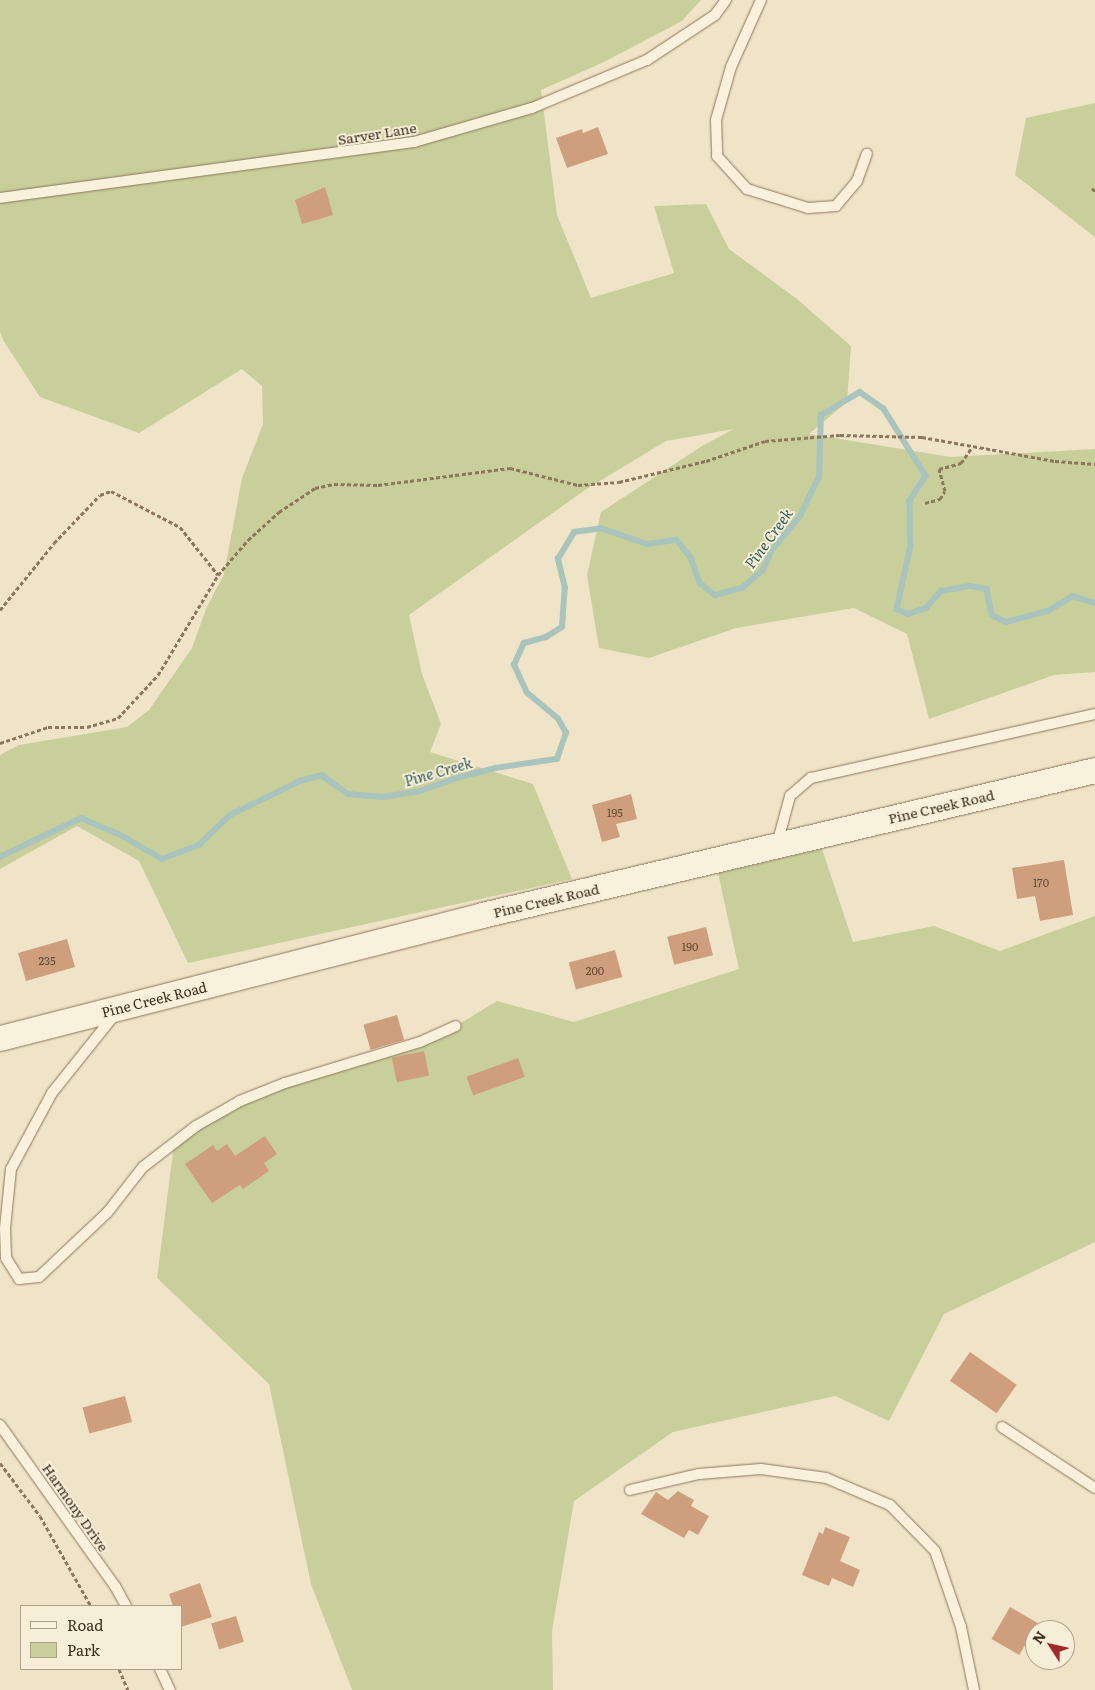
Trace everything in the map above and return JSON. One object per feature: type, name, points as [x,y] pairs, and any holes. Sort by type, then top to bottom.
[{"type":"street","name":"Pine Creek Road","points":[[0,1038],[482,915],[1095,770]]},
{"type":"lane","name":"Sarver Lane","points":[[0,198],[414,142],[532,108],[646,60],[715,15],[726,0]]},
{"type":"lane","points":[[761,0],[731,67],[723,94],[716,120],[718,156],[747,189],[808,208],[836,206],[857,181],[867,154]]},
{"type":"lane","points":[[777,845],[790,796],[811,778],[1095,714]]},
{"type":"lane","points":[[121,1007],[52,1093],[11,1169],[5,1228],[6,1258],[20,1279],[39,1277],[107,1214],[144,1167],[203,1122],[240,1101],[286,1083],[420,1042],[456,1026]]},
{"type":"lane","name":"Harmony Drive","points":[[0,1425],[115,1586],[125,1605]]},
{"type":"lane","points":[[1002,1427],[1095,1488]]},
{"type":"lane","points":[[630,1490],[699,1474],[762,1469],[826,1478],[890,1504],[935,1550],[962,1627],[974,1690]]},
{"type":"lane","points":[[160,1670],[170,1690]]},
{"type":"path","points":[[0,743],[48,727],[87,727],[118,718],[158,675],[218,575],[248,540],[279,512],[315,488],[334,484],[378,485],[510,468],[578,486],[619,482],[706,461],[765,441],[840,435],[922,437],[1055,461],[1095,464]]},
{"type":"path","points":[[925,503],[940,499],[946,491],[939,469],[961,463],[972,447]]},
{"type":"path","points":[[0,610],[54,543],[100,495],[112,491],[180,527],[218,575]]},
{"type":"path","points":[[0,1462],[40,1516],[90,1605]]},
{"type":"path","points":[[119,1670],[128,1690]]},
{"type":"green space","points":[[0,0],[701,0],[682,21],[604,62],[541,90],[557,215],[591,298],[674,273],[654,206],[706,204],[729,249],[797,299],[851,346],[847,402],[809,434],[951,457],[1095,449],[1095,672],[1054,675],[929,719],[907,634],[854,608],[736,628],[649,658],[599,648],[587,575],[601,512],[702,446],[734,429],[666,441],[585,490],[409,615],[422,674],[441,724],[430,752],[533,784],[572,879],[188,963],[139,861],[77,826],[0,869],[0,755],[19,745],[127,727],[149,710],[192,648],[206,609],[224,574],[242,478],[263,424],[262,386],[242,369],[139,433],[40,397],[3,340],[0,332]]},
{"type":"green space","points":[[1095,103],[1095,237],[1015,175],[1026,118]]},
{"type":"green space","points":[[822,849],[853,942],[934,926],[1000,951],[1095,916],[1095,1242],[944,1314],[889,1421],[835,1396],[673,1432],[574,1501],[552,1631],[553,1690],[352,1690],[311,1584],[269,1384],[157,1278],[174,1144],[240,1101],[456,1026],[497,1001],[574,1022],[739,969],[718,873]]},
{"type":"building","points":[[598,127],[608,154],[567,168],[556,138],[582,129],[583,133]]},
{"type":"building","points":[[325,187],[333,215],[302,224],[295,200]]},
{"type":"building","points":[[631,794],[637,819],[616,824],[620,837],[602,842],[592,805]]},
{"type":"building","points":[[1064,860],[1073,915],[1040,921],[1035,896],[1017,899],[1012,868]]},
{"type":"building","points":[[706,927],[713,955],[674,965],[667,937]]},
{"type":"building","points":[[67,939],[75,967],[26,981],[18,953]]},
{"type":"building","points":[[615,950],[622,977],[576,989],[569,962]]},
{"type":"building","points":[[397,1015],[404,1040],[371,1050],[363,1025]]},
{"type":"building","points":[[424,1051],[429,1075],[397,1082],[392,1058]]},
{"type":"building","points":[[518,1058],[525,1077],[473,1096],[466,1077]]},
{"type":"building","points":[[265,1136],[277,1154],[264,1163],[269,1171],[243,1189],[240,1185],[212,1203],[185,1164],[213,1145],[217,1151],[227,1144],[235,1156]]},
{"type":"building","points":[[970,1352],[1017,1385],[997,1413],[950,1381]]},
{"type":"building","points":[[125,1396],[132,1422],[89,1433],[82,1407]]},
{"type":"building","points":[[678,1491],[694,1500],[691,1506],[709,1516],[698,1535],[689,1530],[684,1538],[641,1514],[656,1492],[668,1500]]},
{"type":"building","points":[[825,1527],[850,1537],[840,1561],[860,1570],[853,1587],[832,1578],[829,1586],[802,1575],[819,1532],[823,1534]]},
{"type":"building","points":[[200,1583],[212,1617],[182,1627],[182,1605],[173,1605],[169,1594]]},
{"type":"building","points":[[1010,1607],[1033,1620],[1025,1620],[1025,1645],[1019,1655],[992,1639]]},
{"type":"building","points":[[236,1616],[244,1642],[219,1649],[211,1624]]},
{"type":"waterway","name":"Pine Creek","points":[[0,857],[81,818],[121,835],[162,859],[199,845],[230,815],[300,781],[322,775],[348,794],[383,797],[420,791],[460,777],[495,768],[557,759],[566,733],[558,719],[527,693],[514,665],[524,643],[546,637],[562,627],[565,588],[558,559],[574,532],[601,528],[647,544],[677,540],[691,558],[700,583],[715,595],[742,588],[763,570],[772,550],[800,516],[819,477],[821,415],[860,392],[884,409],[926,476],[910,501],[911,546],[897,609],[908,614],[926,608],[941,591],[970,586],[987,589],[992,615],[1006,622],[1048,611],[1073,596],[1095,603]]}]
